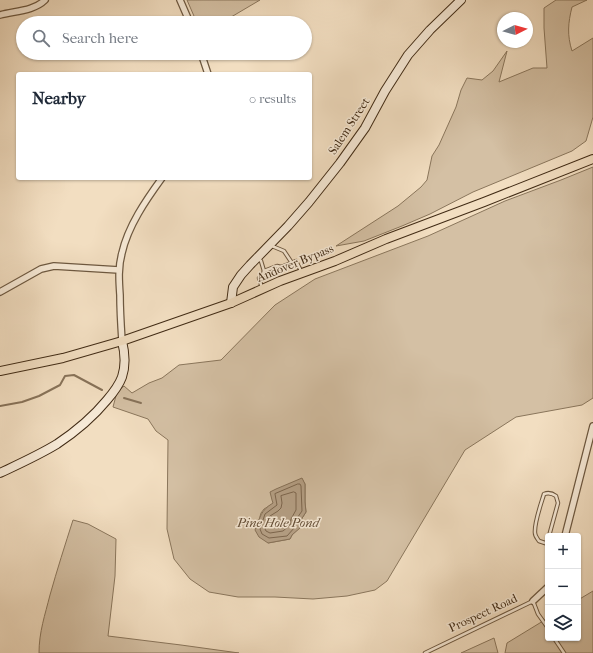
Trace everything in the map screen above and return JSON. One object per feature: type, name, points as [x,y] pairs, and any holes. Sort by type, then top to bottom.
[{"type":"main road","name":"Andover Bypass","points":[[0,370],[63,358],[122,341],[231,303],[386,239],[593,159]]},
{"type":"street","points":[[0,15],[31,8],[40,5],[45,0]]},
{"type":"street","points":[[180,0],[187,16]]},
{"type":"street","name":"Salem Street","points":[[231,303],[233,287],[241,275],[288,226],[340,163],[364,128],[408,55],[430,30],[461,0]]},
{"type":"street","points":[[203,60],[207,72]]},
{"type":"street","points":[[0,473],[56,445],[78,428],[98,411],[114,392],[122,378],[125,352],[122,341],[119,270],[121,254],[126,238],[148,197],[161,180]]},
{"type":"street","points":[[0,292],[40,269],[48,267],[64,266],[119,270]]},
{"type":"street","points":[[566,533],[593,426]]},
{"type":"street","name":"Prospect Road","points":[[532,601],[545,590]]},
{"type":"lane","points":[[269,245],[284,251],[292,263]]},
{"type":"lane","points":[[257,257],[261,261],[264,271],[263,275],[259,278],[262,289]]},
{"type":"lane","points":[[263,275],[267,275],[296,261],[302,273]]},
{"type":"lane","points":[[264,271],[277,266],[281,267]]},
{"type":"lane","points":[[545,543],[539,541],[535,535],[535,527],[544,494],[547,493],[552,493],[556,496],[558,503],[550,533]]},
{"type":"lane","points":[[532,601],[538,614],[545,624]]},
{"type":"lane","name":"Prospect Road","points":[[424,653],[532,601]]},
{"type":"lane","points":[[556,641],[564,653]]},
{"type":"shaded area","points":[[187,0],[260,0],[233,16],[194,16]]},
{"type":"shaded area","points":[[556,0],[587,0],[572,7],[569,29],[569,40],[572,51],[593,38],[593,117],[586,141],[572,151],[473,192],[430,214],[402,226],[364,241],[336,246],[398,206],[421,187],[427,180],[432,156],[439,145],[467,78],[482,80],[493,71],[507,51],[499,82],[533,68],[547,68],[544,8]]},
{"type":"shaded area","points":[[593,167],[593,398],[582,405],[516,417],[465,450],[387,581],[375,590],[347,596],[313,599],[238,597],[209,592],[190,579],[174,559],[167,529],[168,440],[156,431],[148,419],[113,407],[117,392],[124,386],[132,393],[149,383],[162,378],[179,365],[221,360],[275,305],[315,279],[428,236],[505,201]],"holes":[[[302,479],[305,484],[306,512],[299,523],[299,528],[290,539],[268,543],[259,520],[261,513],[264,509],[274,503],[287,485]]]},
{"type":"shaded area","points":[[73,520],[88,524],[116,539],[115,576],[108,636],[239,653],[39,653],[44,617],[55,576]]},
{"type":"shaded area","points":[[593,591],[593,653],[505,653],[507,643],[545,620],[545,641],[581,641],[581,598]]},
{"type":"shaded area","points":[[494,638],[498,653],[461,653]]},
{"type":"water","name":"Pine Hole Pond","points":[[302,478],[305,484],[306,512],[299,523],[300,528],[292,535],[290,539],[268,543],[259,537],[255,530],[263,511],[273,503],[270,492]]},
{"type":"waterway","points":[[0,406],[22,402],[39,396],[60,385],[65,376],[74,375],[102,390]]},
{"type":"waterway","points":[[124,398],[141,403]]}]
